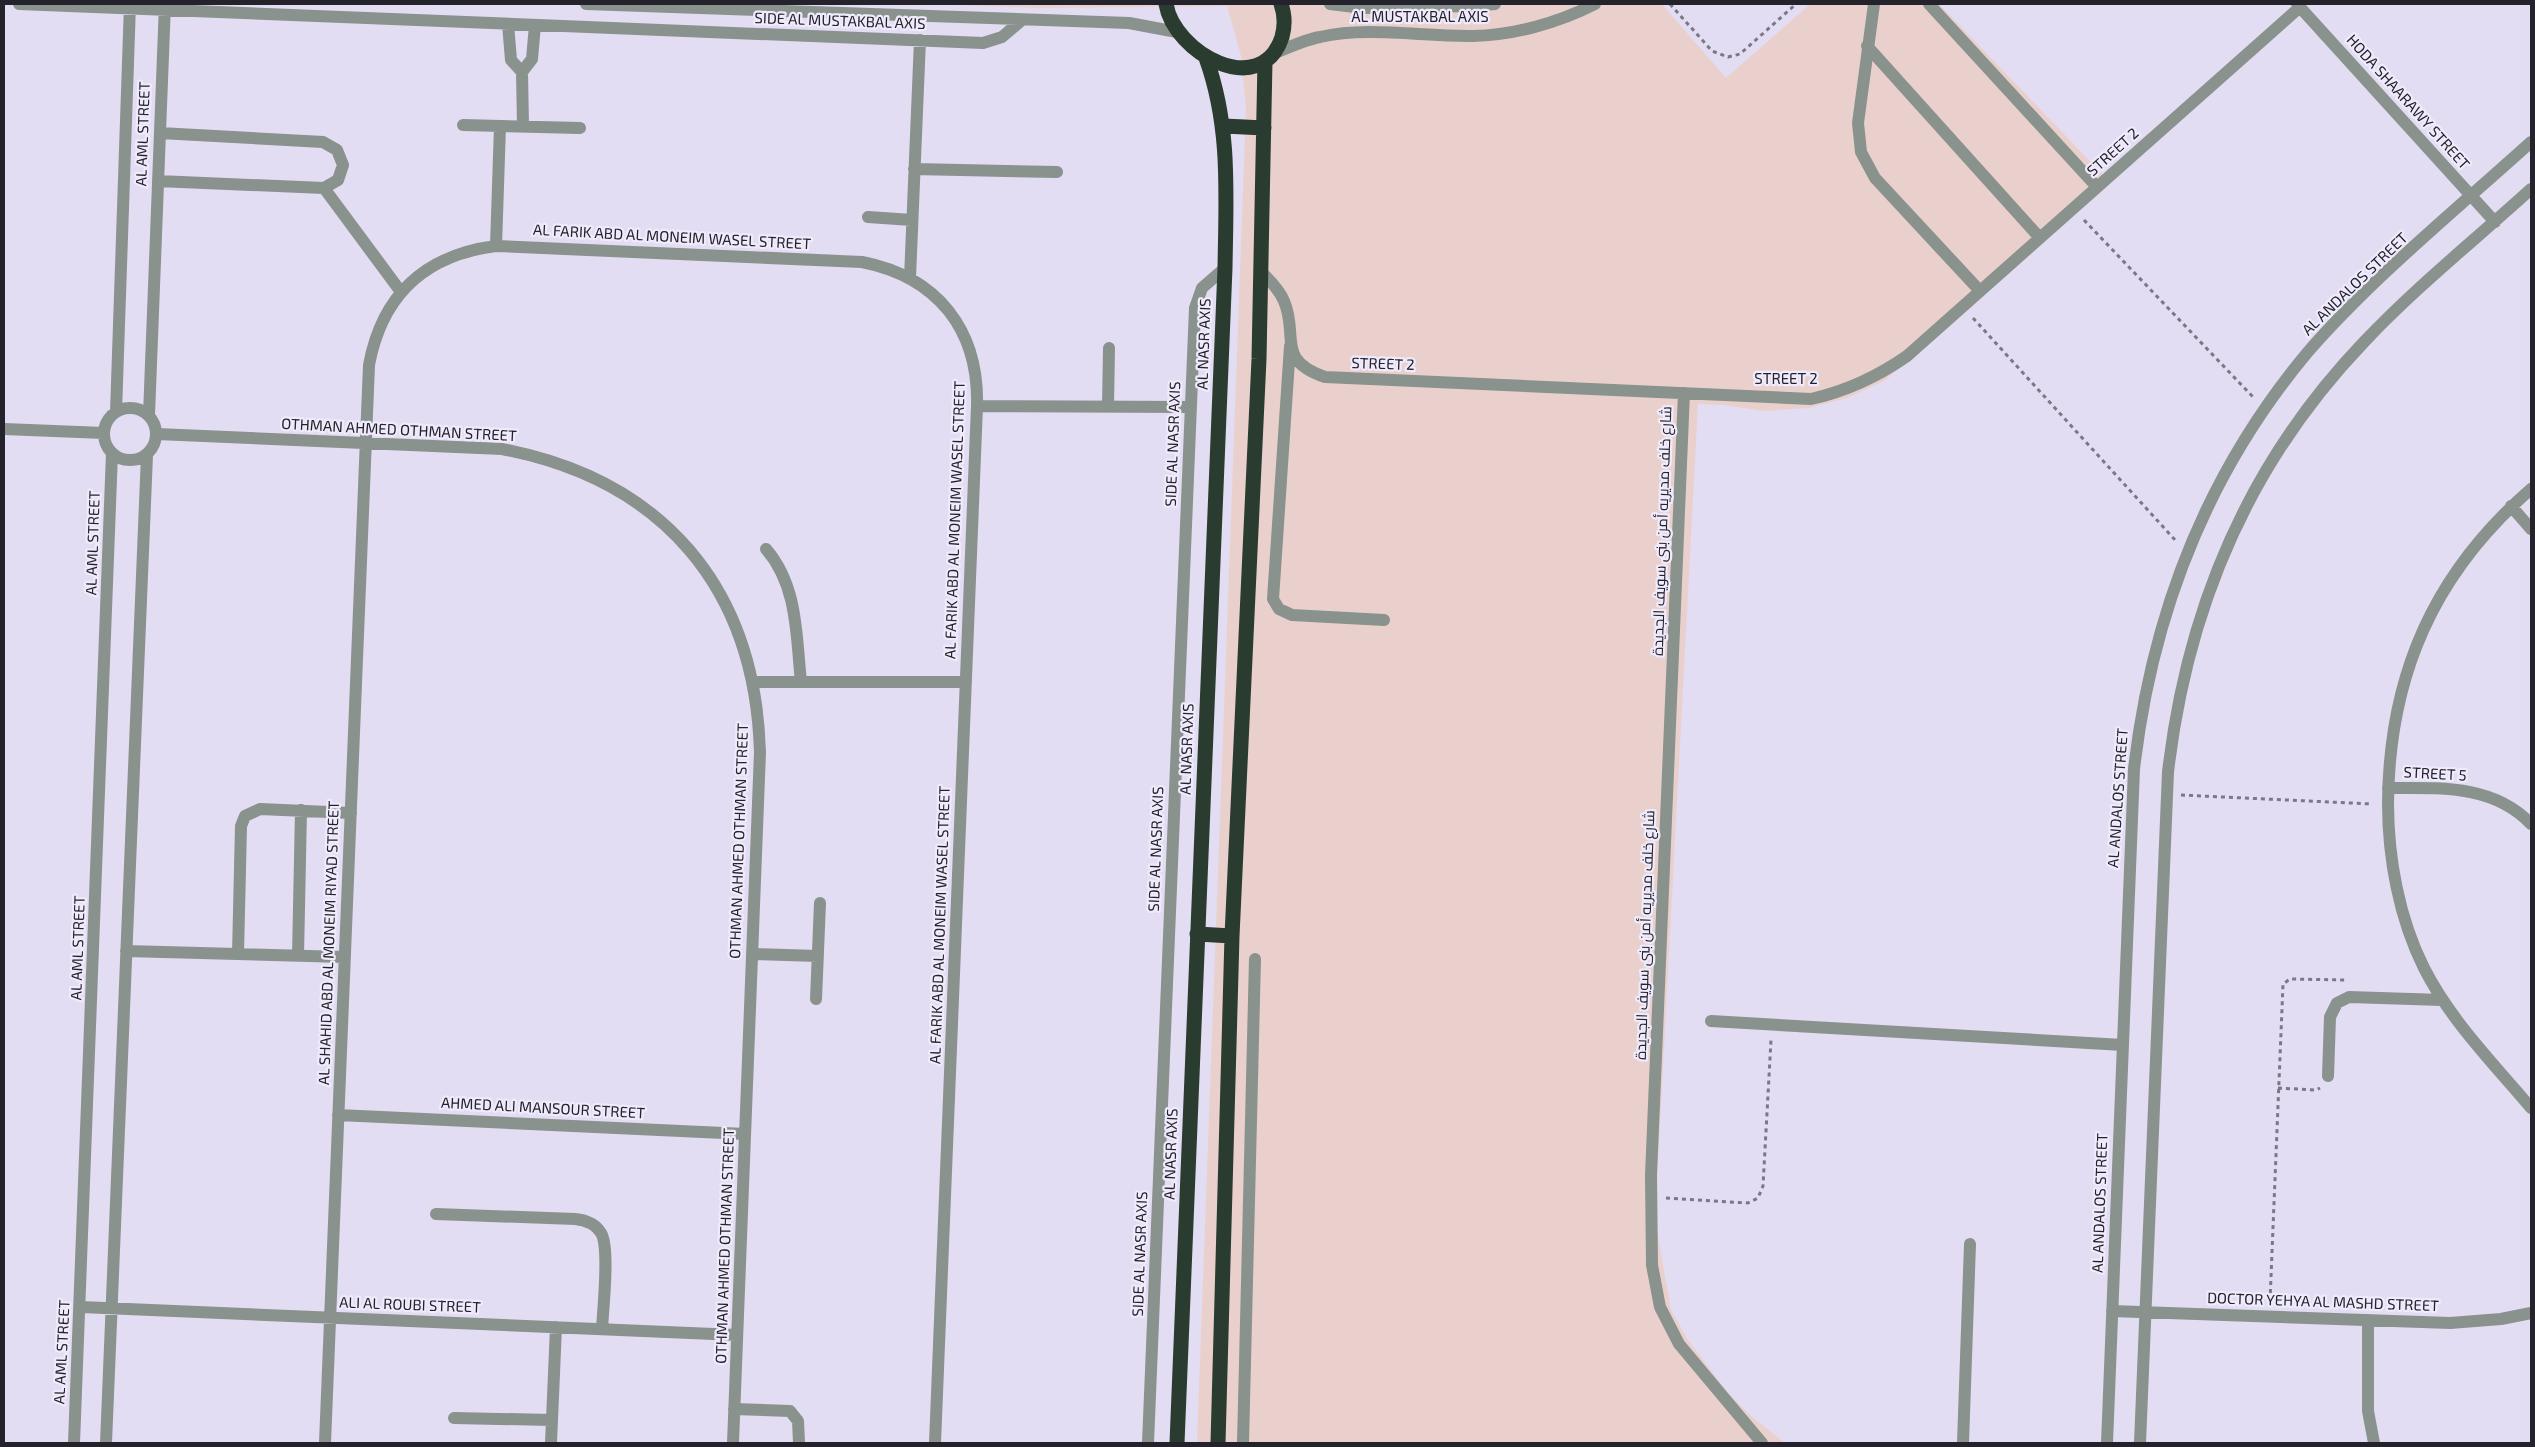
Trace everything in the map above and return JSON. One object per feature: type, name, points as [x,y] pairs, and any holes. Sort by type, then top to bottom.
[{"type":"highway","points":[[1166,4],[1177,32],[1206,58],[1229,66],[1241,67],[1269,57]]},
{"type":"highway","points":[[1218,1443],[1232,936],[1259,359],[1264,128],[1269,57],[1284,32],[1281,4]]},
{"type":"highway","name":"AL NASR AXIS","points":[[1177,1443],[1225,268],[1227,160],[1224,126],[1217,92],[1206,58]]},
{"type":"highway","points":[[1224,126],[1264,128]]},
{"type":"highway","points":[[1197,934],[1232,936]]},
{"type":"street","name":"SIDE AL MUSTAKBAL AXIS","points":[[19,4],[165,7],[508,24],[990,43],[1002,37],[1022,20]]},
{"type":"street","points":[[586,4],[1129,23],[1177,32]]},
{"type":"street","name":"AL MUSTAKBAL AXIS","points":[[1330,4],[1474,6],[1495,4]]},
{"type":"street","name":"AL MUSTAKBAL AXIS","points":[[1269,57],[1304,41],[1337,34],[1474,36],[1508,32],[1560,19],[1594,4]]},
{"type":"street","points":[[1874,4],[1858,123],[1858,138],[1867,165],[1875,178],[1980,291]]},
{"type":"street","points":[[1929,4],[2097,187]]},
{"type":"street","name":"AL AML STREET","points":[[116,412],[129,6]]},
{"type":"street","name":"STREET 2","points":[[1290,346],[1294,355],[1307,369],[1325,377],[1811,399],[1833,394],[1861,383],[1892,367],[2073,209],[2299,6]]},
{"type":"street","name":"HODA SHAARAWY STREET","points":[[2299,6],[2495,222]]},
{"type":"street","name":"AL AML STREET","points":[[149,415],[165,7]]},
{"type":"street","points":[[508,24],[511,60],[522,72]]},
{"type":"street","points":[[523,126],[522,72],[532,59],[535,25]]},
{"type":"street","points":[[910,278],[920,40]]},
{"type":"street","points":[[1867,46],[2040,238]]},
{"type":"street","points":[[463,124],[580,128]]},
{"type":"street","points":[[496,246],[500,126]]},
{"type":"street","points":[[158,181],[324,188],[338,180],[343,165],[337,150],[331,144],[323,142],[160,133]]},
{"type":"street","name":"AL ANDALOS STREET","points":[[2107,1443],[2133,779],[2139,722],[2159,630],[2187,552],[2227,468],[2265,410],[2308,353],[2340,318],[2531,142]]},
{"type":"street","points":[[914,168],[1057,172]]},
{"type":"street","points":[[324,188],[401,292]]},
{"type":"street","points":[[2140,1443],[2167,795],[2173,728],[2192,640],[2221,558],[2257,485],[2305,412],[2365,341],[2531,189]]},
{"type":"street","points":[[868,217],[912,220]]},
{"type":"street","name":"AL FARIK ABD AL MONEIM WASEL STREET","points":[[366,443],[369,365],[379,326],[401,292],[416,276],[454,255],[474,248],[496,246],[862,262],[895,271],[910,278],[936,297],[957,322],[965,336],[975,367],[977,406],[936,1443]]},
{"type":"street","name":"SIDE AL NASR AXIS","points":[[1148,1443],[1196,301],[1202,288],[1225,268]]},
{"type":"street","points":[[1260,271],[1274,285],[1285,302],[1289,322],[1290,346],[1273,599],[1279,609],[1292,615],[1384,620]]},
{"type":"street","points":[[1108,407],[1109,348]]},
{"type":"street","name":"شارع خلف مديريه أمن بنى سويف الجديدة","points":[[1684,393],[1651,1176],[1652,1265],[1660,1308],[1679,1344],[1762,1443]]},
{"type":"street","points":[[977,406],[1191,407]]},
{"type":"street","points":[[136,408],[149,415],[157,434],[154,446],[147,455],[133,460],[119,458],[112,453],[105,441],[104,433],[105,425],[116,412],[136,408]]},
{"type":"street","points":[[4,429],[104,433]]},
{"type":"street","name":"OTHMAN AHMED OTHMAN STREET","points":[[157,434],[502,449],[538,456],[572,467],[637,502],[665,525],[690,552],[712,581],[730,613],[741,638],[754,682],[759,716],[760,752],[733,1443]]},
{"type":"street","name":"AL SHAHID ABD AL MONEIM RIYAD STREET","points":[[325,1443],[366,443]]},
{"type":"street","name":"AL AML STREET","points":[[74,1443],[81,1307],[112,453]]},
{"type":"street","points":[[106,1443],[147,455]]},
{"type":"street","points":[[2531,489],[2511,506],[2472,548],[2455,572],[2426,621],[2415,648],[2396,712],[2389,759],[2388,788],[2390,849],[2402,909],[2423,966],[2456,1021],[2531,1108]]},
{"type":"street","points":[[2511,506],[2531,529]]},
{"type":"street","points":[[766,549],[780,567],[792,600],[802,682]]},
{"type":"street","points":[[754,682],[966,682]]},
{"type":"street","name":"STREET 5","points":[[2388,788],[2439,788],[2478,793],[2513,809],[2531,824]]},
{"type":"street","points":[[238,954],[242,820],[250,812],[260,809],[351,812]]},
{"type":"street","points":[[298,956],[301,810]]},
{"type":"street","points":[[816,999],[820,903]]},
{"type":"street","points":[[126,951],[345,957]]},
{"type":"street","points":[[752,954],[818,956]]},
{"type":"street","points":[[1244,1443],[1255,959]]},
{"type":"street","points":[[2328,1076],[2330,1017],[2337,1003],[2349,997],[2442,1000]]},
{"type":"street","points":[[1711,1021],[2123,1045]]},
{"type":"street","name":"AHMED ALI MANSOUR STREET","points":[[338,1115],[745,1134]]},
{"type":"street","points":[[436,1214],[575,1218],[589,1222],[601,1232],[606,1246],[602,1329]]},
{"type":"street","points":[[1963,1443],[1970,1244]]},
{"type":"street","name":"ALI AL ROUBI STREET","points":[[81,1307],[737,1334]]},
{"type":"street","name":"DOCTOR YEHYA AL MASHD STREET","points":[[2112,1311],[2476,1322],[2531,1312]]},
{"type":"street","points":[[2368,1320],[2368,1411],[2374,1443]]},
{"type":"street","points":[[551,1443],[556,1327]]},
{"type":"street","points":[[734,1409],[790,1411],[798,1421],[798,1443]]},
{"type":"street","points":[[454,1418],[552,1420]]},
{"type":"path","points":[[1670,4],[1712,51],[1728,57],[1740,54],[1796,4]]},
{"type":"path","points":[[2073,209],[2265,410]]},
{"type":"path","points":[[1962,307],[2187,552]]},
{"type":"path","points":[[2167,795],[2388,805]]},
{"type":"path","points":[[2269,1316],[2284,982],[2290,979],[2347,980]]},
{"type":"path","points":[[1651,1176],[1656,1192],[1670,1199],[1748,1204],[1758,1198],[1763,1186],[1772,1024]]},
{"type":"path","points":[[2278,1088],[2316,1090],[2323,1086],[2328,1076]]},
{"type":"shaded area","points":[[930,4],[1662,4],[1726,78],[1810,4],[1939,4],[2111,183],[1884,381],[1847,398],[1809,408],[1765,411],[1723,405],[1698,404],[1655,1219],[1671,1310],[1688,1340],[1728,1393],[1752,1417],[1785,1443],[1197,1443],[1246,109],[1241,56],[1227,6],[1041,8]]}]
